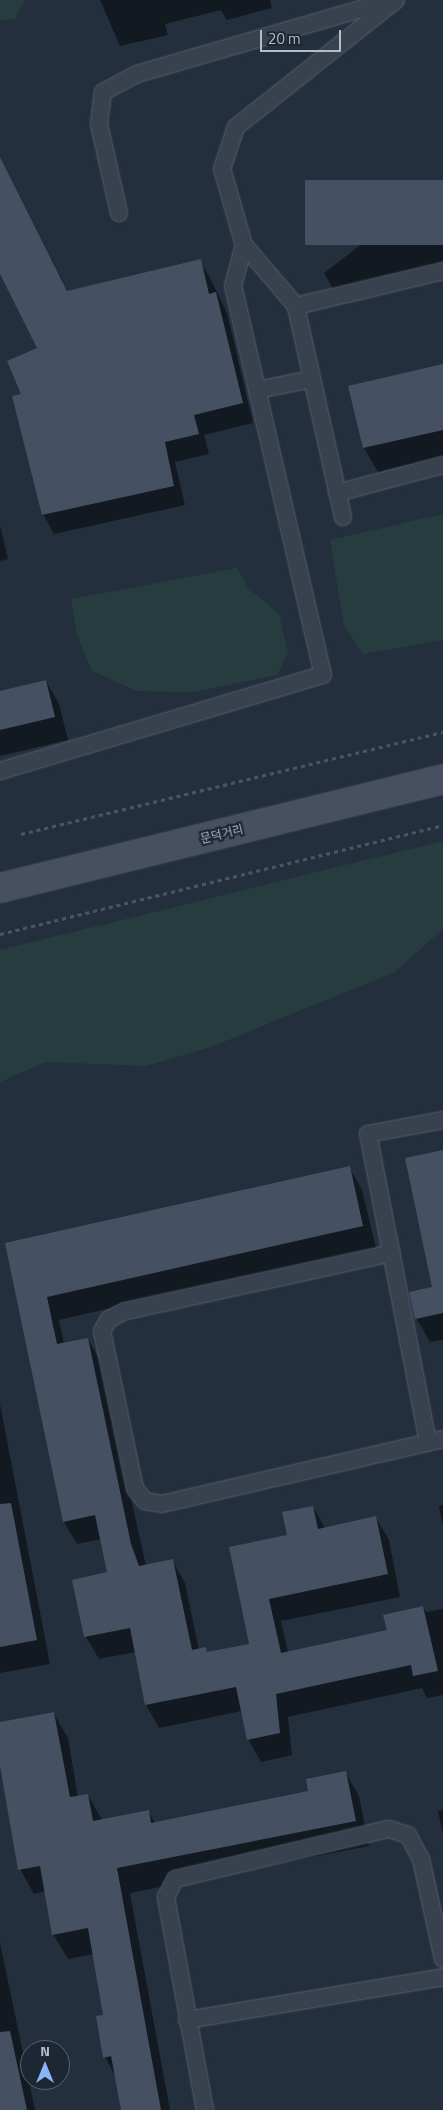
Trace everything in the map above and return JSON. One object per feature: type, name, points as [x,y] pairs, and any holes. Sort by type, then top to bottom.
[{"type":"main road","name":"문덕거리","points":[[0,888],[443,779]]},
{"type":"lane","points":[[119,213],[99,124],[103,92],[137,74],[394,0]]},
{"type":"lane","points":[[343,517],[296,306],[244,245],[222,169],[236,127],[394,0]]},
{"type":"lane","points":[[0,771],[323,674],[232,286],[244,245]]},
{"type":"lane","points":[[296,306],[443,271]]},
{"type":"lane","points":[[257,390],[312,379]]},
{"type":"lane","points":[[337,493],[443,465]]},
{"type":"lane","points":[[392,1253],[125,1311],[109,1320],[102,1331],[135,1489],[145,1501],[162,1504],[436,1440],[392,1253],[368,1134],[443,1120]]},
{"type":"lane","points":[[205,2110],[166,1897],[175,1879],[389,1830],[408,1835],[421,1859],[443,1960]]},
{"type":"lane","points":[[187,2020],[443,1977]]},
{"type":"path","points":[[20,834],[443,732]]},
{"type":"path","points":[[0,934],[443,825]]},
{"type":"green space","points":[[0,0],[25,0],[15,19],[0,21]]},
{"type":"green space","points":[[443,514],[443,640],[363,654],[344,626],[330,540]]},
{"type":"green space","points":[[237,568],[248,588],[279,614],[288,652],[277,675],[194,692],[137,691],[92,671],[77,635],[71,599]]},
{"type":"green space","points":[[443,841],[443,929],[395,972],[211,1047],[146,1066],[45,1062],[0,1082],[0,950]]},
{"type":"building","points":[[0,157],[67,291],[201,259],[209,294],[216,292],[243,403],[194,415],[199,434],[165,442],[174,486],[42,515],[12,396],[21,394],[7,361],[37,348],[0,274]]},
{"type":"building","points":[[305,180],[443,180],[443,245],[305,245]]},
{"type":"building","points":[[443,364],[443,430],[363,448],[348,386]]},
{"type":"building","points":[[46,680],[55,717],[0,730],[0,691]]},
{"type":"building","points":[[443,1150],[443,1313],[415,1319],[409,1292],[432,1287],[405,1158]]},
{"type":"building","points":[[350,1166],[363,1226],[47,1297],[57,1344],[88,1338],[131,1544],[139,1566],[173,1559],[192,1650],[206,1647],[207,1652],[249,1644],[229,1547],[287,1535],[282,1512],[313,1506],[318,1529],[376,1516],[388,1574],[269,1599],[281,1653],[387,1630],[383,1615],[423,1606],[438,1671],[413,1676],[411,1665],[276,1694],[280,1733],[247,1740],[236,1687],[145,1705],[130,1628],[84,1637],[72,1580],[107,1572],[95,1515],[63,1522],[5,1243]]},
{"type":"building","points":[[11,1503],[37,1640],[0,1647],[0,1504]]},
{"type":"building","points":[[54,1712],[70,1797],[88,1794],[93,1821],[149,1810],[151,1823],[308,1791],[306,1779],[346,1771],[356,1821],[117,1868],[161,2110],[121,2110],[111,2056],[103,2058],[96,2016],[103,2015],[88,1928],[52,1935],[40,1866],[18,1870],[0,1766],[0,1722]]},
{"type":"building","points":[[10,2031],[20,2077],[20,2090],[23,2090],[27,2110],[0,2110],[0,2032]]}]
